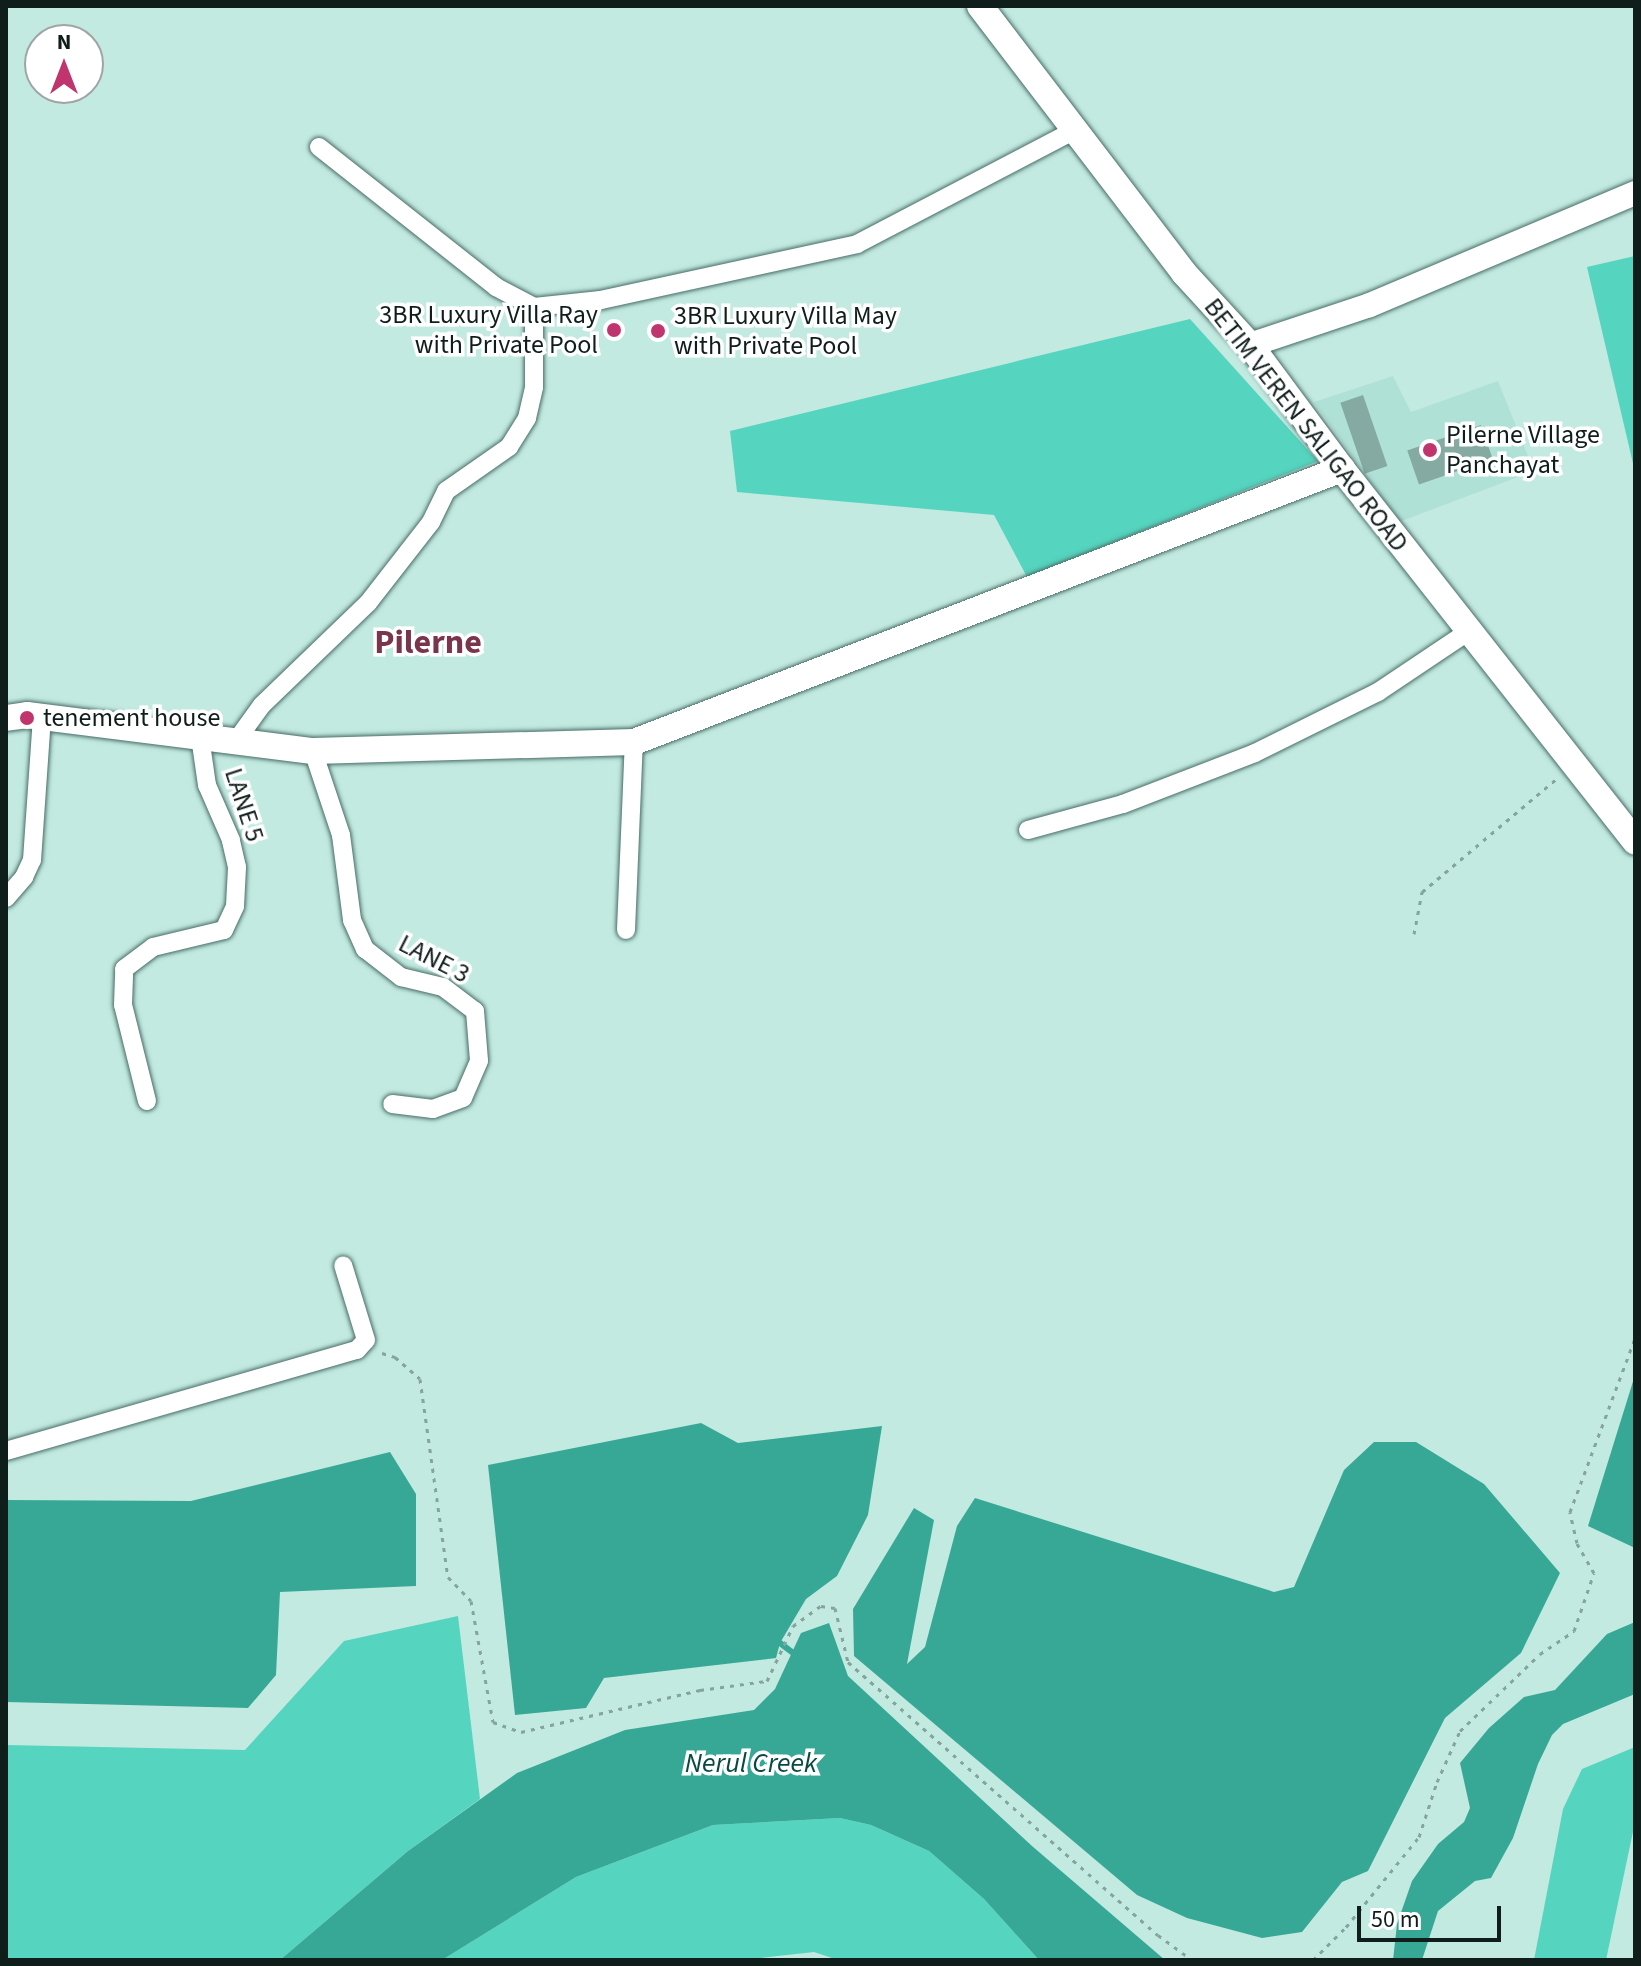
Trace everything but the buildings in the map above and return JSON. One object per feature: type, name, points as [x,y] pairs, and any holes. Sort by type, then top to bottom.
[{"type":"main road","name":"BETIM VEREN SALIGAO ROAD","points":[[980,6],[1184,273],[1250,345],[1342,469],[1635,841]]},
{"type":"main road","points":[[6,718],[42,717],[313,751],[634,742],[1342,469]]},
{"type":"street","points":[[319,147],[496,287],[534,307],[601,300],[857,244],[1075,130]]},
{"type":"street","points":[[1250,345],[1370,305],[1635,193]]},
{"type":"street","points":[[236,741],[262,705],[368,603],[431,522],[446,491],[509,447],[527,418],[534,387],[534,307]]},
{"type":"street","points":[[1028,830],[1123,804],[1255,753],[1378,692],[1469,631]]},
{"type":"street","points":[[6,898],[24,877],[34,851],[42,717]]},
{"type":"street","name":"LANE 5","points":[[147,1101],[123,1005],[124,969],[153,947],[224,930],[235,906],[237,867],[231,840],[207,785],[200,737]]},
{"type":"street","points":[[626,930],[634,742]]},
{"type":"street","name":"LANE 3","points":[[313,751],[341,835],[352,920],[365,949],[401,977],[443,987],[475,1011],[479,1061],[463,1098],[433,1109],[392,1104]]},
{"type":"street","points":[[6,1451],[364,1346],[366,1340],[343,1265]]},
{"type":"path","points":[[1414,934],[1422,892],[1574,764]]},
{"type":"path","points":[[1313,1960],[1346,1927],[1419,1837],[1437,1782],[1460,1731],[1540,1654],[1574,1631],[1594,1573],[1577,1543],[1570,1512],[1635,1338]]},
{"type":"path","points":[[364,1346],[395,1357],[420,1379],[448,1577],[471,1601],[493,1722],[521,1732],[700,1690],[767,1681],[793,1626],[821,1606],[835,1608],[848,1662],[1158,1935],[1192,1960]]},
{"type":"shaded area","points":[[1635,256],[1635,472],[1587,267]]},
{"type":"shaded area","points":[[1190,319],[1318,461],[1027,577],[994,515],[737,492],[730,431]]},
{"type":"shaded area","points":[[1393,376],[1411,412],[1498,381],[1534,471],[1399,522],[1314,402]]},
{"type":"shaded area","points":[[458,1616],[480,1799],[408,1851],[280,1960],[6,1960],[6,1745],[245,1750],[344,1641]]},
{"type":"shaded area","points":[[1635,1747],[1635,1822],[1606,1960],[1534,1960],[1563,1809],[1582,1769]]},
{"type":"shaded area","points":[[840,1818],[871,1825],[929,1851],[984,1899],[1039,1960],[838,1960],[814,1952],[743,1960],[442,1960],[576,1877],[713,1825]]},
{"type":"water","points":[[1635,1375],[1635,1548],[1588,1526]]},
{"type":"water","points":[[701,1423],[738,1443],[882,1426],[868,1515],[837,1576],[806,1599],[780,1643],[776,1658],[604,1678],[586,1708],[515,1715],[488,1465]]},
{"type":"water","points":[[1374,1442],[1416,1442],[1484,1484],[1560,1573],[1521,1653],[1445,1718],[1368,1871],[1342,1882],[1302,1932],[1262,1938],[1187,1918],[1137,1895],[854,1656],[853,1609],[914,1508],[934,1520],[907,1664],[925,1647],[957,1526],[975,1498],[1274,1592],[1294,1587],[1344,1470]]},
{"type":"water","points":[[390,1452],[416,1494],[416,1586],[280,1592],[276,1675],[248,1708],[6,1702],[6,1500],[191,1501]]},
{"type":"water","points":[[1635,1622],[1635,1694],[1563,1724],[1552,1735],[1538,1764],[1513,1838],[1491,1878],[1475,1881],[1438,1911],[1422,1960],[1393,1960],[1397,1924],[1412,1881],[1438,1844],[1464,1822],[1470,1808],[1460,1763],[1489,1728],[1524,1697],[1555,1690],[1607,1634]]},
{"type":"water","name":"Nerul Creek","points":[[829,1623],[848,1676],[1032,1846],[1165,1960],[1039,1960],[984,1899],[929,1851],[871,1825],[840,1818],[713,1825],[576,1877],[442,1960],[280,1960],[408,1851],[517,1773],[625,1730],[754,1710],[775,1689],[801,1633]]},
{"type":"waterway","points":[[780,1643],[796,1655]]},
{"type":"place","name":"3BR Luxury Villa Ray with Private Pool","points":[[614,330]]},
{"type":"place","name":"3BR Luxury Villa May with Private Pool","points":[[658,331]]},
{"type":"place","name":"Pilerne Village Panchayat","points":[[1430,450]]},
{"type":"place","name":"tenement house","points":[[27,718]]},
{"type":"district","name":"Pilerne","points":[[428,643]]}]
